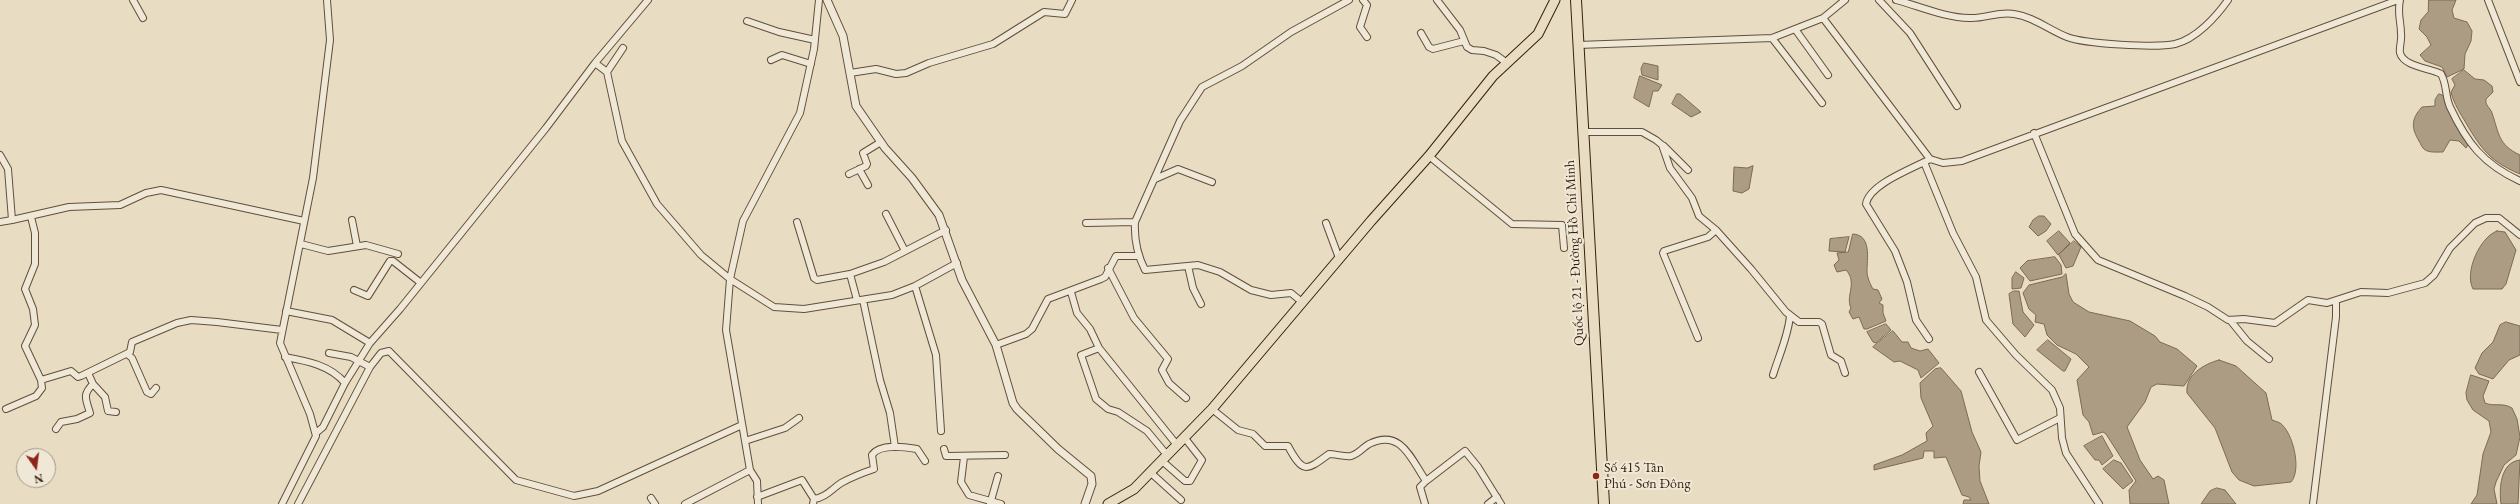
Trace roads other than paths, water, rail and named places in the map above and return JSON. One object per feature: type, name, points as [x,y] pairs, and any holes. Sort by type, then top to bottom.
[{"type":"highway","name":"Quốc lộ 21 - Đường Hồ Chí Minh","points":[[1576,0],[1582,132],[1604,504]]},
{"type":"main road","points":[[1108,504],[1134,489],[1212,409],[1339,258],[1429,156],[1493,76],[1538,34],[1556,0]]},
{"type":"street","points":[[133,0],[143,18]]},
{"type":"street","points":[[316,433],[280,343],[313,178],[329,53],[326,0]]},
{"type":"street","points":[[282,504],[316,433],[323,427],[345,383],[370,343],[421,283],[546,128],[595,63],[648,0]]},
{"type":"street","points":[[758,504],[756,481],[750,470],[726,330],[730,279],[743,221],[800,113],[811,64],[819,0]]},
{"type":"street","points":[[828,0],[843,36],[856,106],[881,142],[912,178],[939,216],[946,230],[971,299],[980,310],[996,344],[1009,393],[1017,410],[1091,476],[1092,484],[1085,504]]},
{"type":"street","points":[[850,74],[876,69],[896,74],[906,73],[929,63],[993,44],[1044,12],[1065,14],[1072,0]]},
{"type":"street","points":[[1302,302],[1291,293],[1271,295],[1251,290],[1220,272],[1198,265],[1145,270],[1138,256],[1134,236],[1135,222],[1180,121],[1202,87],[1242,66],[1291,32],[1349,0]]},
{"type":"street","points":[[1363,0],[1367,5],[1360,27],[1367,37]]},
{"type":"street","points":[[1436,0],[1460,30],[1464,41],[1472,50],[1484,51],[1507,63]]},
{"type":"street","points":[[1578,45],[1772,38],[1823,18],[1845,0]]},
{"type":"street","points":[[1879,0],[1910,33],[1957,106]]},
{"type":"street","points":[[1896,0],[1961,18],[1977,18],[1997,14],[2023,16],[2066,36],[2086,42],[2168,44],[2186,39],[2206,25],[2228,0]]},
{"type":"street","points":[[1928,339],[1916,320],[1904,272],[1895,251],[1866,204],[1868,198],[1888,180],[1927,160],[1943,163],[1956,162],[2399,0],[2397,14],[2401,33],[2400,52],[2402,58],[2413,65],[2433,69],[2441,74],[2449,105],[2482,159],[2520,181]]},
{"type":"street","points":[[2488,0],[2520,82]]},
{"type":"street","points":[[1823,18],[1927,160],[1953,233],[1976,277],[1986,320],[2016,354],[2052,390],[2058,402],[2062,438],[2066,454],[2099,504]]},
{"type":"street","points":[[747,20],[779,32],[815,40]]},
{"type":"street","points":[[1795,29],[1828,75]]},
{"type":"street","points":[[1421,33],[1428,47],[1433,49],[1464,41]]},
{"type":"street","points":[[1772,38],[1822,103]]},
{"type":"street","points":[[607,72],[623,48]]},
{"type":"street","points":[[771,60],[782,55],[811,64]]},
{"type":"street","points":[[595,63],[607,72],[622,141],[657,204],[701,255],[730,279],[774,307],[804,309],[892,295],[915,286],[957,263]]},
{"type":"street","points":[[1582,132],[1642,132],[1662,145],[1688,170]]},
{"type":"street","points":[[2034,133],[2070,224],[2089,252],[2107,265],[2185,296],[2230,320],[2247,341],[2269,359]]},
{"type":"street","points":[[849,174],[868,164],[863,153],[881,142]]},
{"type":"street","points":[[1662,145],[1670,168],[1692,198],[1699,216],[1716,230],[1790,316],[1803,323],[1819,322],[1822,324],[1832,357],[1841,361],[1845,373]]},
{"type":"street","points":[[0,155],[8,169],[12,220]]},
{"type":"street","points":[[1429,156],[1512,224],[1562,224],[1564,248]]},
{"type":"street","points":[[859,169],[868,185]]},
{"type":"street","points":[[1155,178],[1178,169],[1212,182]]},
{"type":"street","points":[[0,222],[32,217],[46,212],[70,207],[120,205],[133,197],[161,190],[304,221]]},
{"type":"street","points":[[886,214],[905,251]]},
{"type":"street","points":[[6,410],[39,393],[42,388],[25,346],[35,325],[33,309],[25,289],[35,264],[35,233],[32,217]]},
{"type":"street","points":[[2230,320],[2244,319],[2275,323],[2308,300],[2325,303],[2365,292],[2388,293],[2426,282],[2434,275],[2450,248],[2475,223],[2481,220],[2499,218],[2520,235]]},
{"type":"street","points":[[352,220],[357,246]]},
{"type":"street","points":[[797,222],[814,278],[817,280],[850,274],[884,262],[946,230]]},
{"type":"street","points":[[1086,223],[1135,222]]},
{"type":"street","points":[[1326,223],[1339,258]]},
{"type":"street","points":[[1698,338],[1663,253],[1664,251],[1708,236],[1716,230]]},
{"type":"street","points":[[301,244],[320,250],[336,251],[366,245],[398,254]]},
{"type":"street","points":[[996,344],[1026,334],[1039,317],[1044,302],[1052,296],[1071,292],[1101,279],[1116,256],[1138,256]]},
{"type":"street","points":[[354,290],[368,296],[390,261],[393,261],[421,283]]},
{"type":"street","points":[[1188,266],[1193,288],[1202,304]]},
{"type":"street","points":[[1108,268],[1134,318],[1168,359],[1162,370],[1169,383],[1186,398]]},
{"type":"street","points":[[850,274],[860,300],[890,413],[895,447]]},
{"type":"street","points":[[915,286],[936,354],[941,431]]},
{"type":"street","points":[[1071,292],[1077,313],[1090,329],[1099,348],[1176,445]]},
{"type":"street","points":[[2313,504],[2336,317],[2336,301]]},
{"type":"street","points":[[286,311],[332,320],[370,343]]},
{"type":"street","points":[[1773,376],[1778,355],[1788,336],[1790,316]]},
{"type":"street","points":[[40,380],[69,371],[78,377],[127,354],[131,351],[132,342],[162,328],[188,321],[217,322],[282,330]]},
{"type":"street","points":[[1099,348],[1081,355],[1096,399],[1108,409],[1147,431],[1164,458],[1185,481],[1190,481],[1202,460],[1184,437]]},
{"type":"street","points":[[298,504],[370,366],[381,353],[389,351],[516,480],[574,496],[598,491],[742,425]]},
{"type":"street","points":[[330,353],[360,360],[370,366]]},
{"type":"street","points":[[127,354],[132,358],[147,392],[151,394],[156,388]]},
{"type":"street","points":[[285,357],[319,365],[339,376],[345,383]]},
{"type":"street","points":[[88,372],[93,384],[105,397],[108,411],[116,412]]},
{"type":"street","points":[[1979,372],[2017,440],[2060,418]]},
{"type":"street","points":[[56,429],[61,422],[77,419],[90,413],[84,398],[85,392],[93,384]]},
{"type":"street","points":[[1212,409],[1238,430],[1253,434],[1265,446],[1288,446],[1296,462],[1308,467],[1318,464],[1329,454],[1352,456],[1373,442],[1388,439],[1397,441],[1426,481]]},
{"type":"street","points":[[745,441],[785,428],[799,418]]},
{"type":"street","points":[[757,497],[802,480],[813,502],[859,474],[874,469],[873,453],[895,447],[917,449],[925,461]]},
{"type":"street","points":[[944,449],[945,456],[1005,456]]},
{"type":"street","points":[[1425,504],[1420,487],[1465,451],[1478,467],[1501,504]]},
{"type":"street","points":[[964,457],[961,482],[969,495],[1001,504]]},
{"type":"street","points":[[685,504],[750,470]]},
{"type":"street","points":[[1151,473],[1180,500]]},
{"type":"street","points":[[990,502],[998,476]]},
{"type":"street","points":[[1488,504],[1497,497]]},
{"type":"street","points":[[650,498],[655,504]]},
{"type":"place","name":"Số 415 Tân Phú - Sơn Đông","points":[[1596,476]]}]
